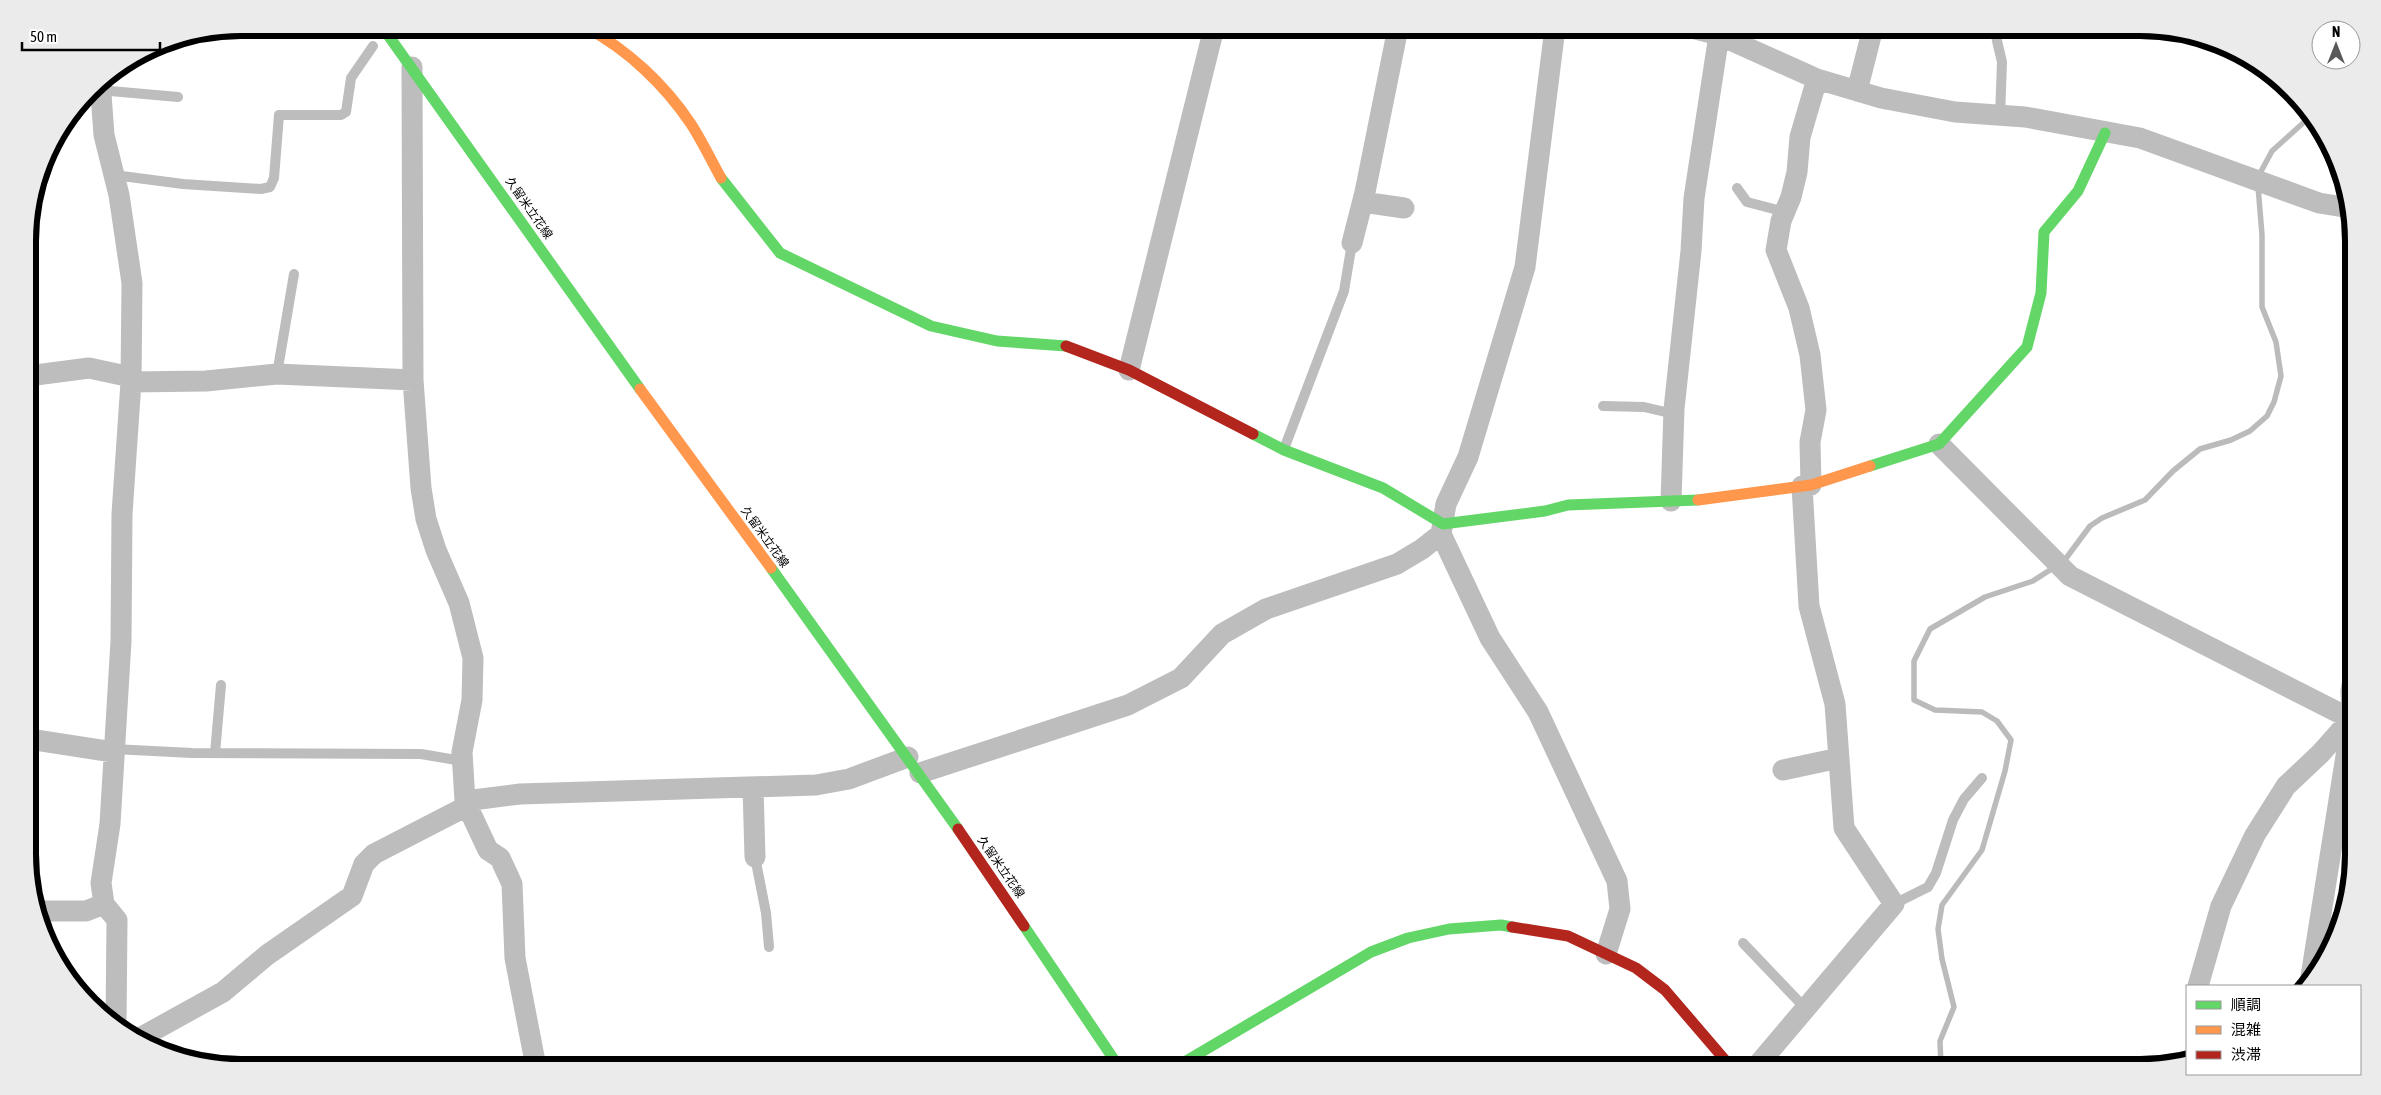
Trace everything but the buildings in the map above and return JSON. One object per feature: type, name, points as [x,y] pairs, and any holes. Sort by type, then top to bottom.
[{"type":"street","name":"久留米立花線","points":[[389,36],[631,376],[914,765],[1048,958],[1115,1059]]},
{"type":"street","points":[[602,36],[611,41],[660,85],[691,124],[725,186],[780,253],[931,326],[997,341],[1064,345],[1130,370],[1284,450],[1383,488],[1442,529],[1490,638],[1538,712],[1616,881],[1620,910],[1606,954]]},
{"type":"street","points":[[1130,370],[1212,36]]},
{"type":"street","points":[[1352,243],[1363,202],[1396,36]]},
{"type":"street","points":[[1442,529],[1446,504],[1468,457],[1525,267],[1554,36]]},
{"type":"street","points":[[1671,501],[1674,414],[1691,251],[1694,198],[1719,36]]},
{"type":"street","points":[[1730,36],[1818,79],[1881,98],[1955,112],[2025,117],[2140,138],[2319,203],[2342,207]]},
{"type":"street","points":[[1857,91],[1871,36]]},
{"type":"street","points":[[412,67],[414,380],[426,519],[436,550],[459,603],[473,658],[472,700],[462,752],[466,804],[488,850],[500,858],[512,884],[515,958],[534,1059]]},
{"type":"street","points":[[1763,1059],[1894,904],[1844,828],[1835,704],[1809,606],[1806,486],[1810,442],[1816,410],[1810,355],[1799,308],[1776,250],[1797,172],[1800,136],[1818,79]]},
{"type":"street","points":[[99,93],[104,135],[119,195],[132,283],[131,379],[122,514],[121,641],[110,824],[101,883],[104,904],[117,920],[116,1016]]},
{"type":"street","points":[[145,1035],[223,992],[267,955],[352,896],[364,864],[374,854],[466,804],[520,794],[816,785],[914,765],[1128,705],[1181,678],[1222,634],[1266,609],[1397,564],[1422,549],[1442,529],[1545,511],[1568,505],[1671,501],[1806,486],[1939,444],[2027,347],[2041,293],[2044,232],[2078,191],[2105,133]]},
{"type":"street","points":[[1363,202],[1404,208]]},
{"type":"street","points":[[36,375],[89,368],[131,379],[206,381],[277,374],[414,380]]},
{"type":"street","points":[[1939,444],[2070,576],[2345,715]]},
{"type":"street","points":[[2198,985],[2220,906],[2255,835],[2286,786],[2320,754],[2345,727]]},
{"type":"street","points":[[36,740],[113,750]]},
{"type":"street","points":[[1783,770],[1839,758]]},
{"type":"street","points":[[2313,962],[2345,763]]},
{"type":"street","points":[[753,787],[755,857]]},
{"type":"street","points":[[44,911],[86,911],[104,904]]},
{"type":"street","points":[[1190,1059],[1371,952],[1408,938],[1449,929],[1501,925],[1568,936],[1636,968],[1665,990],[1724,1059]]},
{"type":"lane","points":[[1996,36],[2002,62],[2000,116]]},
{"type":"lane","points":[[114,175],[183,184],[261,189],[270,187],[274,178],[279,114],[341,114],[346,112],[351,78],[373,46]]},
{"type":"lane","points":[[105,88],[178,97]]},
{"type":"lane","points":[[1736,188],[1746,202],[1785,212]]},
{"type":"lane","points":[[1284,450],[1344,291],[1352,243]]},
{"type":"lane","points":[[277,374],[294,274]]},
{"type":"lane","points":[[1603,406],[1644,407],[1674,414]]},
{"type":"lane","points":[[215,753],[221,685]]},
{"type":"lane","points":[[113,750],[215,753],[421,754],[462,761]]},
{"type":"lane","points":[[1894,904],[1928,887],[1936,873],[1953,820],[1964,799],[1982,778]]},
{"type":"lane","points":[[755,857],[766,913],[769,947]]},
{"type":"lane","points":[[1743,942],[1806,1010]]},
{"type":"waterway","points":[[2258,177],[2272,151],[2306,121]]},
{"type":"waterway","points":[[1941,1059],[1940,1041],[1954,1007],[1942,959],[1938,929],[1942,905],[1982,850],[2005,771],[2011,740],[1997,721],[1982,712],[1935,710],[1914,700],[1914,661],[1930,629],[1985,597],[2033,581],[2064,561],[2090,526],[2102,518],[2145,500],[2173,471],[2200,449],[2231,440],[2250,431],[2267,416],[2274,402],[2281,376],[2276,342],[2262,307],[2262,235],[2258,186]]},
{"type":"traffic: fast","points":[[389,36],[640,389]]},
{"type":"traffic: fast","points":[[1870,466],[1939,444],[2027,347],[2041,293],[2044,232],[2078,191],[2105,133]]},
{"type":"traffic: fast","points":[[721,178],[780,253],[931,326],[997,341],[1066,346]]},
{"type":"traffic: fast","points":[[1253,434],[1284,450],[1383,488],[1443,524],[1545,511],[1568,505],[1698,500]]},
{"type":"traffic: fast","points":[[771,568],[958,829]]},
{"type":"traffic: fast","points":[[1190,1059],[1371,952],[1408,938],[1449,929],[1501,925],[1512,927]]},
{"type":"traffic: fast","points":[[1024,926],[1114,1059]]},
{"type":"traffic: slow","points":[[600,36],[645,70],[670,96],[691,124],[721,178]]},
{"type":"traffic: slow","points":[[640,389],[771,568]]},
{"type":"traffic: slow","points":[[1698,500],[1811,485],[1870,466]]},
{"type":"traffic: jam","points":[[1066,346],[1129,370],[1253,434]]},
{"type":"traffic: jam","points":[[958,829],[1024,926]]},
{"type":"traffic: jam","points":[[1512,927],[1568,936],[1636,968],[1665,990],[1724,1059]]}]
